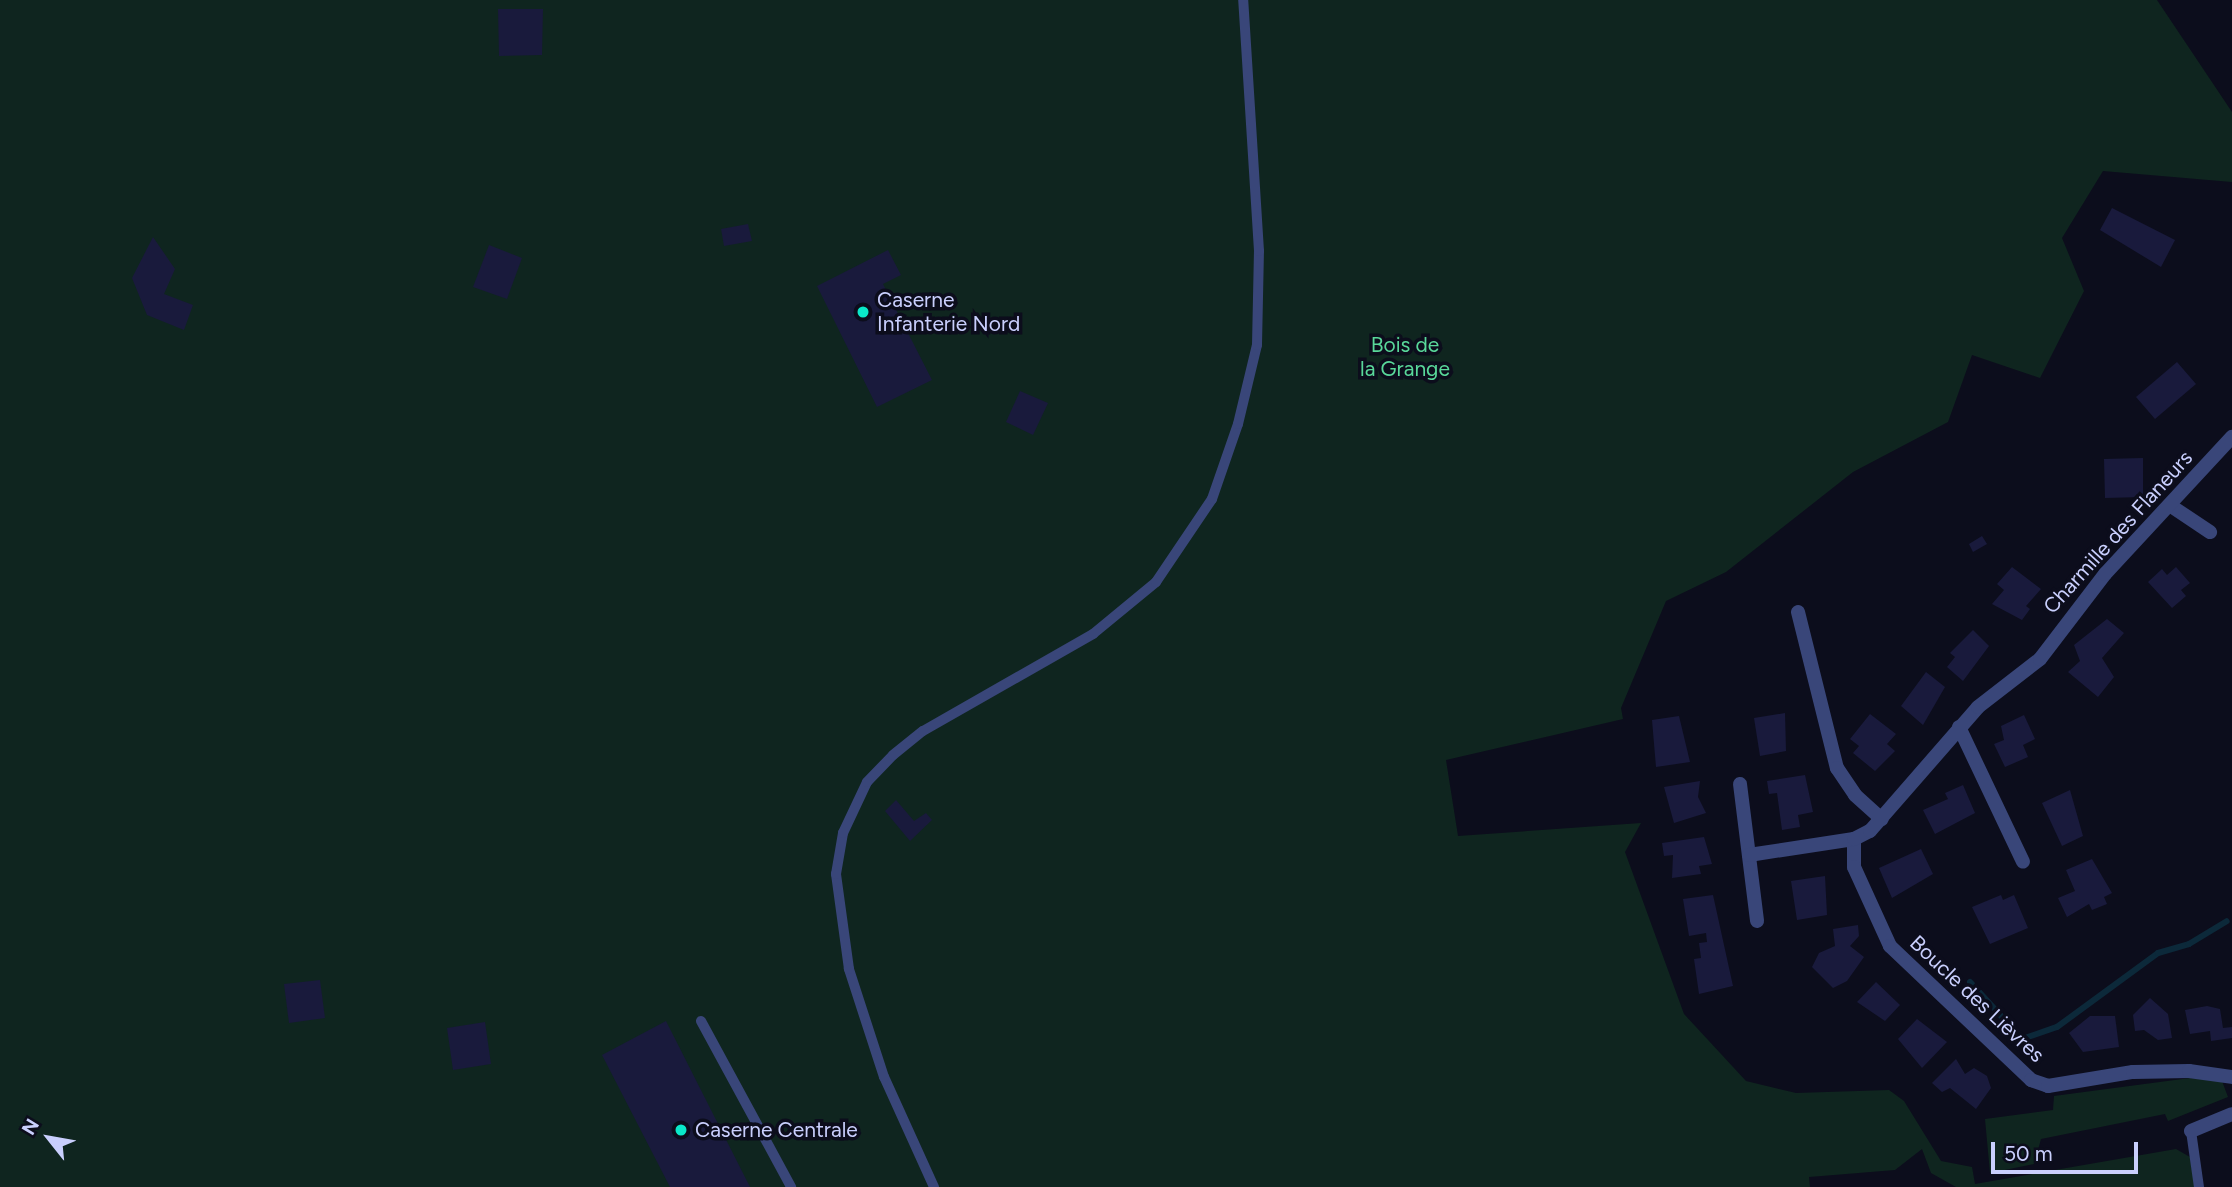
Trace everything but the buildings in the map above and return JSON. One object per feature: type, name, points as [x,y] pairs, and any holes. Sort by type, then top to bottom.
[{"type":"street","name":"Charmille des Flaneurs","points":[[1959,727],[2040,659],[2060,626],[2232,437]]},
{"type":"street","points":[[2171,506],[2210,531]]},
{"type":"street","points":[[1798,612],[1837,768],[1855,795],[1882,819]]},
{"type":"street","points":[[1749,855],[1854,839],[1882,819],[1959,727],[2023,862]]},
{"type":"street","points":[[1740,784],[1757,921]]},
{"type":"street","name":"Boucle des Lièvres","points":[[1854,839],[1854,867],[1890,946],[2031,1080],[2048,1086],[2133,1072],[2189,1071],[2232,1077]]},
{"type":"street","points":[[2191,1131],[2232,1114]]},
{"type":"lane","points":[[934,1187],[884,1077],[849,969],[837,887],[844,833],[867,782],[893,755],[923,731],[1093,634],[1156,582],[1212,499],[1238,425],[1257,345],[1259,251],[1243,0]]},
{"type":"lane","points":[[701,1021],[791,1187]]},
{"type":"lane","points":[[2191,1131],[2199,1187]]},
{"type":"green space","name":"Bois de la Grange","points":[[0,0],[2157,0],[2232,112],[2232,182],[2103,171],[2062,238],[2084,291],[2040,378],[1972,355],[1948,422],[1853,472],[1726,572],[1666,601],[1621,708],[1623,719],[1446,760],[1458,836],[1641,823],[1625,852],[1684,1014],[1746,1081],[1796,1093],[1889,1090],[1904,1101],[1941,1161],[1972,1167],[1975,1184],[2176,1149],[2190,1157],[2195,1187],[1956,1187],[1931,1173],[1922,1149],[1895,1170],[1809,1177],[1810,1187],[0,1187]]},
{"type":"green space","points":[[2190,1078],[2222,1081],[2228,1097],[2168,1121],[2165,1114],[2041,1139],[2034,1164],[1990,1173],[1985,1119],[2053,1110],[2054,1096]]},
{"type":"waterway","points":[[1970,982],[2022,1039],[2057,1027],[2158,953],[2189,944],[2227,921]]},
{"type":"place","name":"Caserne Infanterie Nord","points":[[863,312]]},
{"type":"place","name":"Caserne Centrale","points":[[681,1130]]}]
